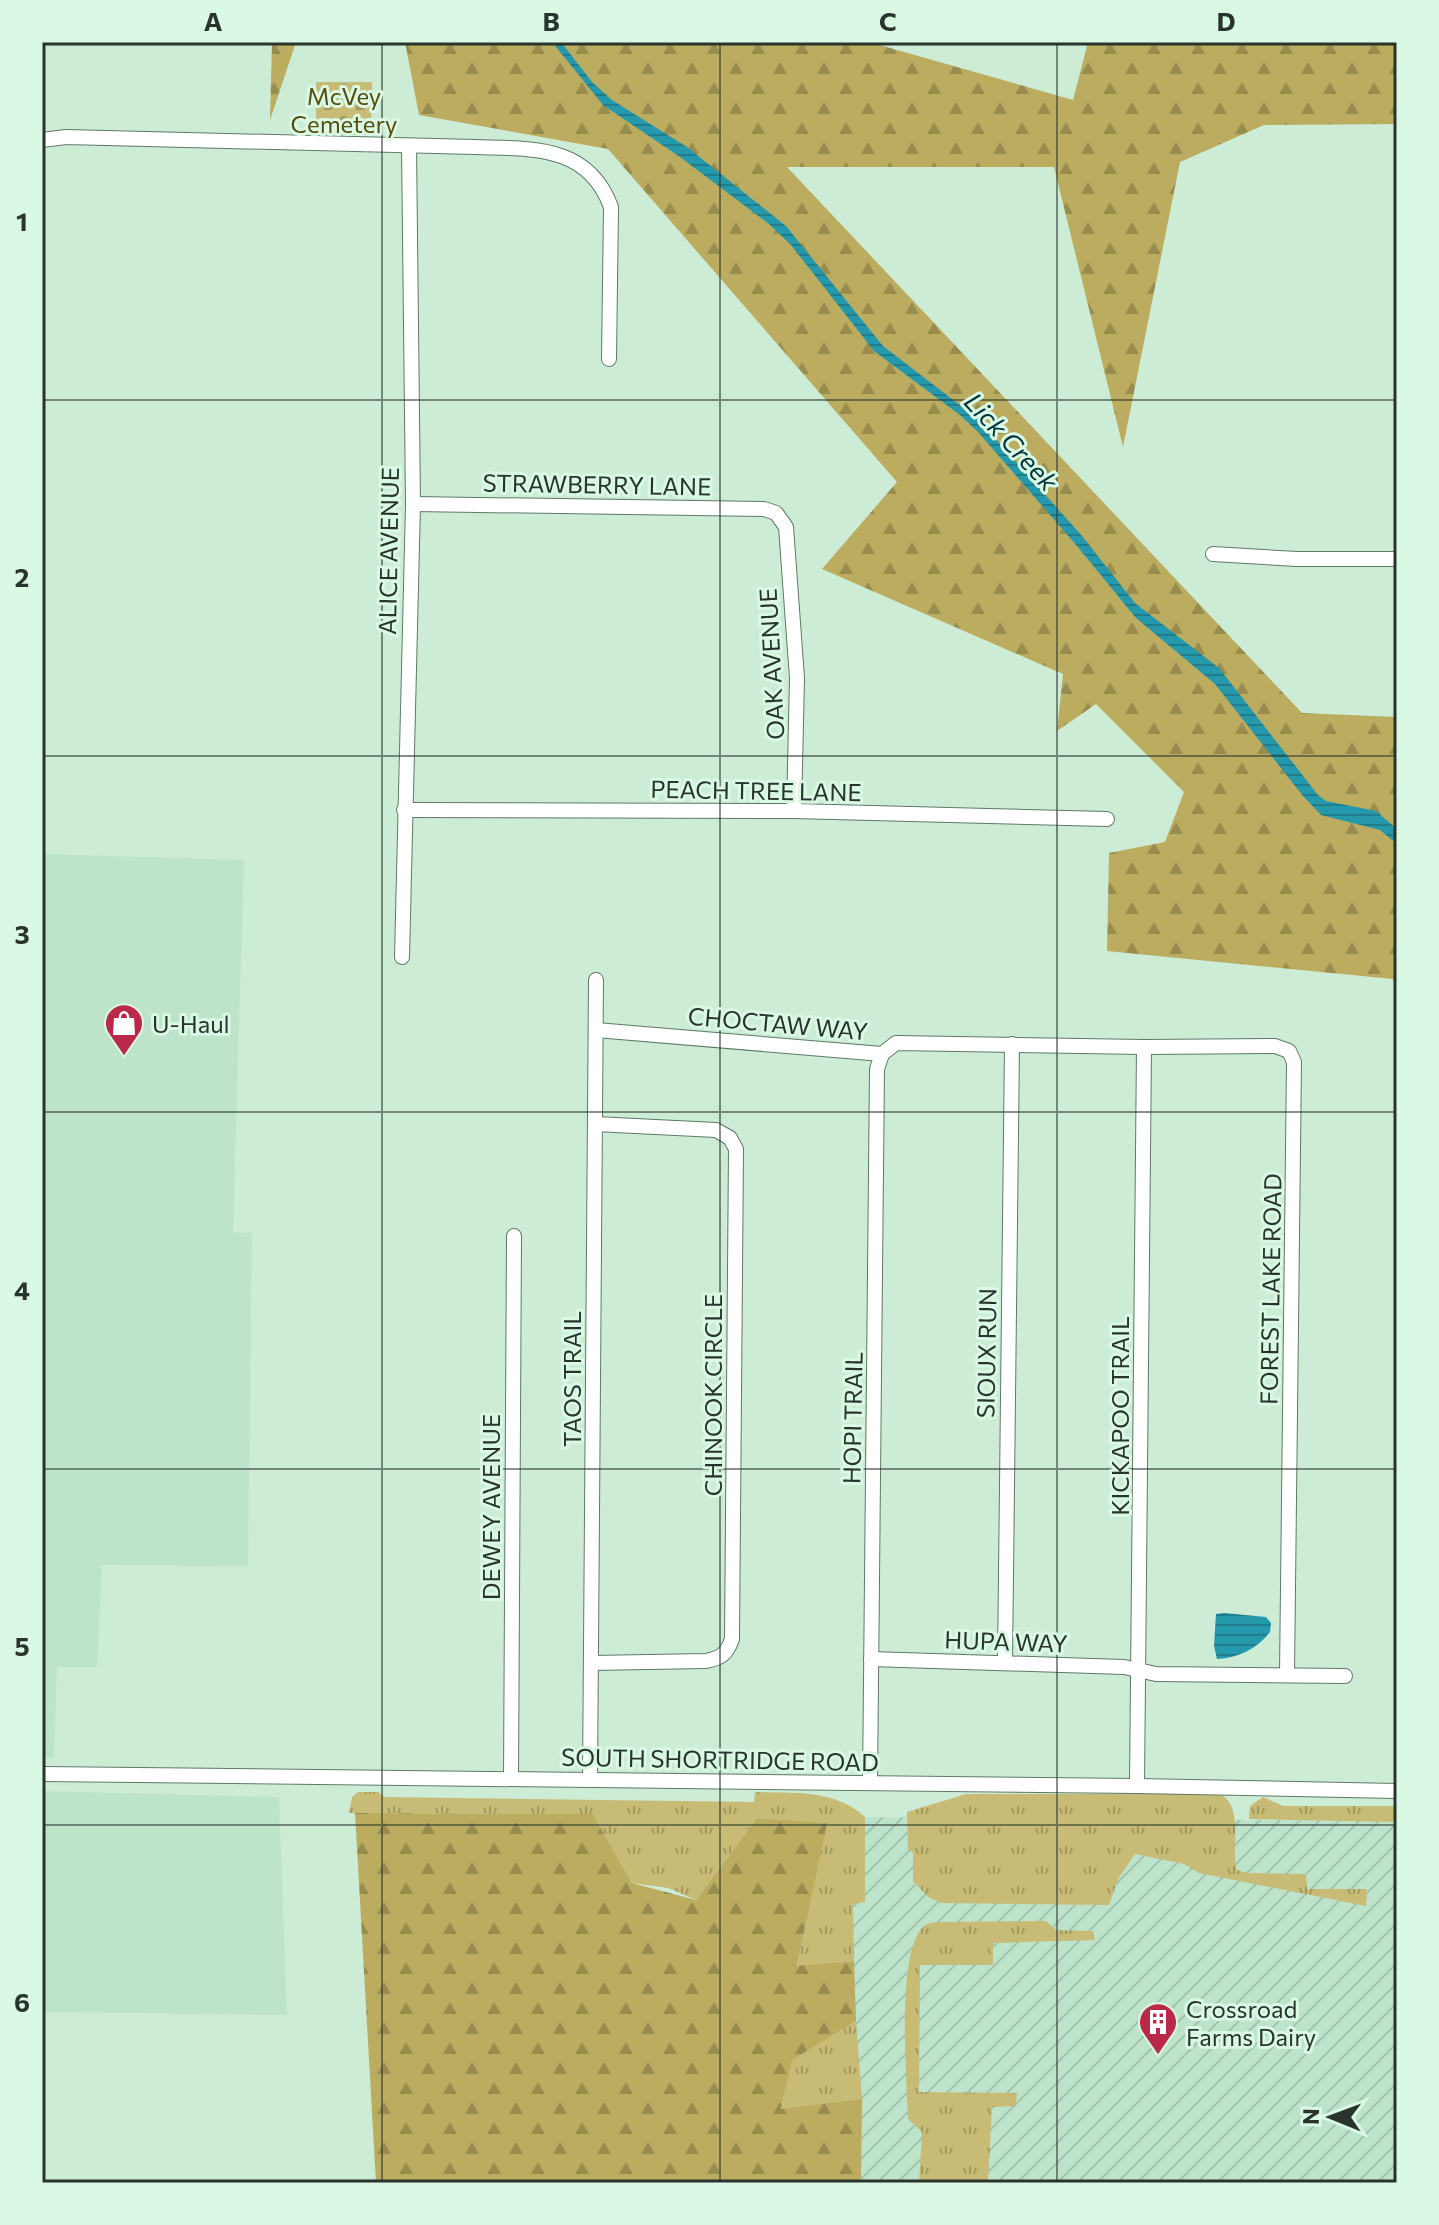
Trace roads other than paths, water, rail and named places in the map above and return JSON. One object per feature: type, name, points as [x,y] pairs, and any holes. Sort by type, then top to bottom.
[{"type":"street","points":[[42,140],[66,137],[536,149],[558,154],[585,168],[605,189],[611,207],[609,359]]},
{"type":"street","name":"ALICE AVENUE","points":[[402,957],[413,504],[409,146]]},
{"type":"street","name":"STRAWBERRY LANE","points":[[413,504],[764,509],[779,517]]},
{"type":"street","name":"OAK AVENUE","points":[[779,517],[786,527],[797,678],[794,811]]},
{"type":"street","points":[[1213,554],[1297,559],[1397,559]]},
{"type":"street","name":"PEACH TREE LANE","points":[[404,810],[794,811],[1107,819]]},
{"type":"street","name":"TAOS TRAIL","points":[[590,1779],[596,980]]},
{"type":"street","name":"CHOCTAW WAY","points":[[596,1030],[882,1054],[891,1045],[902,1042],[1144,1047]]},
{"type":"street","name":"SIOUX RUN","points":[[1005,1663],[1012,1044]]},
{"type":"street","name":"FOREST LAKE ROAD","points":[[1144,1047],[1275,1046],[1289,1051],[1294,1062],[1287,1675]]},
{"type":"street","name":"KICKAPOO TRAIL","points":[[1137,1786],[1144,1047]]},
{"type":"street","name":"HOPI TRAIL","points":[[870,1783],[877,1069],[882,1054]]},
{"type":"street","name":"CHINOOK CIRCLE","points":[[591,1663],[719,1659],[728,1651],[732,1639],[736,1212],[736,1149],[724,1133],[716,1130],[595,1124]]},
{"type":"street","name":"DEWEY AVENUE","points":[[511,1779],[514,1236]]},
{"type":"street","name":"HUPA WAY","points":[[871,1659],[1124,1667],[1138,1671]]},
{"type":"street","points":[[1138,1671],[1156,1674],[1345,1676]]},
{"type":"street","name":"SOUTH SHORTRIDGE ROAD","points":[[42,1774],[1397,1791]]},
{"type":"water","name":"Lick Creek","points":[[552,42],[561,42],[592,82],[612,100],[687,147],[786,226],[883,346],[978,419],[1082,536],[1135,603],[1219,668],[1318,795],[1326,801],[1376,811],[1397,829],[1397,844],[1380,830],[1321,815],[1215,684],[1136,618],[978,432],[874,351],[791,245],[769,224],[680,157],[603,105]]},
{"type":"water","points":[[1216,1614],[1266,1617],[1271,1623],[1270,1632],[1246,1652],[1217,1659],[1214,1646]]},
{"type":"place","name":"U-Haul","points":[[124,1057]]},
{"type":"place","name":"Crossroad Farms Dairy","points":[[1158,2056]]},
{"type":"park label","name":"McVey Cemetery","points":[[344,109]]}]
